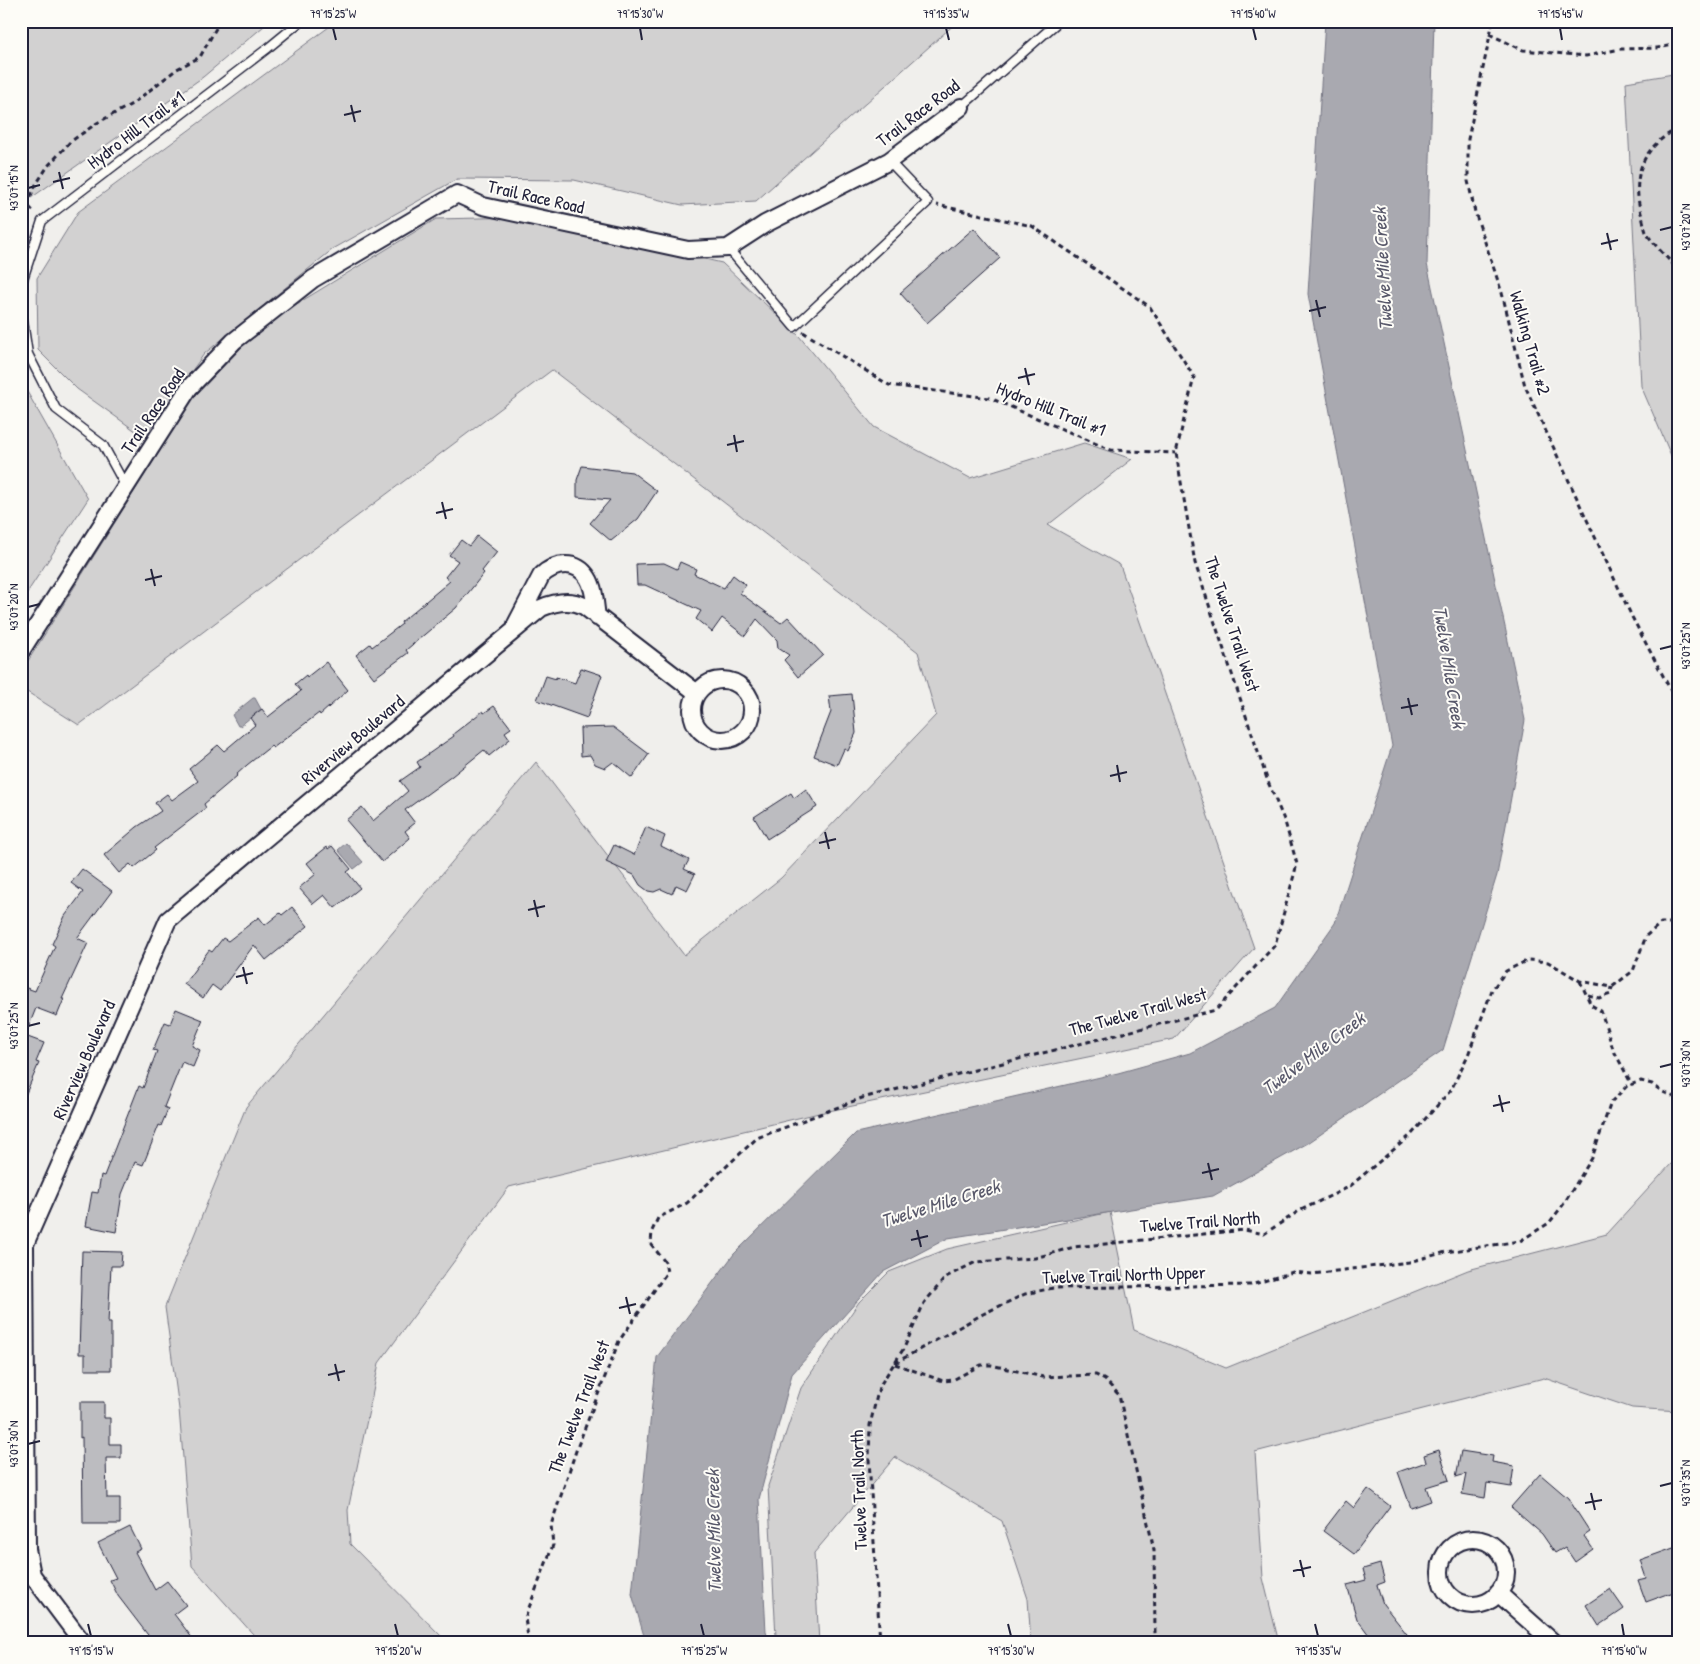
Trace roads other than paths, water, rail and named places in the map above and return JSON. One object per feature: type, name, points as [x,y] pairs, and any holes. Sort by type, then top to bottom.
[{"type":"street","name":"Trail Race Road","points":[[21,652],[189,388],[234,341],[312,279],[457,194],[483,206],[688,250],[728,248],[765,224],[889,161],[962,107]]},
{"type":"street","name":"Riverview Boulevard","points":[[510,635],[540,576],[560,565],[568,564],[576,567],[588,578],[592,587],[597,617]]},
{"type":"street","name":"Riverview Boulevard","points":[[83,1643],[32,1575],[27,1549],[23,1244],[168,920],[510,635],[536,611],[556,603],[569,602],[580,604],[698,693]]},
{"type":"street","points":[[1475,1538],[1494,1546],[1501,1554],[1506,1574],[1504,1584],[1498,1593],[1490,1600],[1481,1604],[1470,1605],[1460,1603],[1451,1597],[1444,1590],[1440,1580],[1439,1569],[1447,1550],[1455,1543],[1475,1538]]},
{"type":"street","points":[[1498,1593],[1554,1643]]},
{"type":"lane","name":"Hydro Hill Trail #1","points":[[21,285],[42,221],[300,21]]},
{"type":"lane","name":"Trail Race Road","points":[[962,107],[1059,21]]},
{"type":"lane","points":[[728,248],[794,327],[928,202],[889,161]]},
{"type":"lane","points":[[21,308],[28,354],[56,408],[103,445],[126,487]]},
{"type":"water","name":"Twelve Mile Creek","points":[[1325,21],[1434,21],[1427,264],[1525,720],[1497,875],[1443,1050],[1308,1143],[1213,1196],[948,1238],[883,1272],[792,1374],[759,1499],[766,1632],[770,1643],[646,1643],[632,1594],[657,1357],[734,1254],[856,1133],[1118,1073],[1190,1053],[1275,1008],[1335,923],[1392,746],[1308,294]]},
{"type":"water","points":[[255,698],[261,709],[238,726],[232,715]]},
{"type":"water","points":[[346,843],[363,862],[354,869],[338,850]]}]
